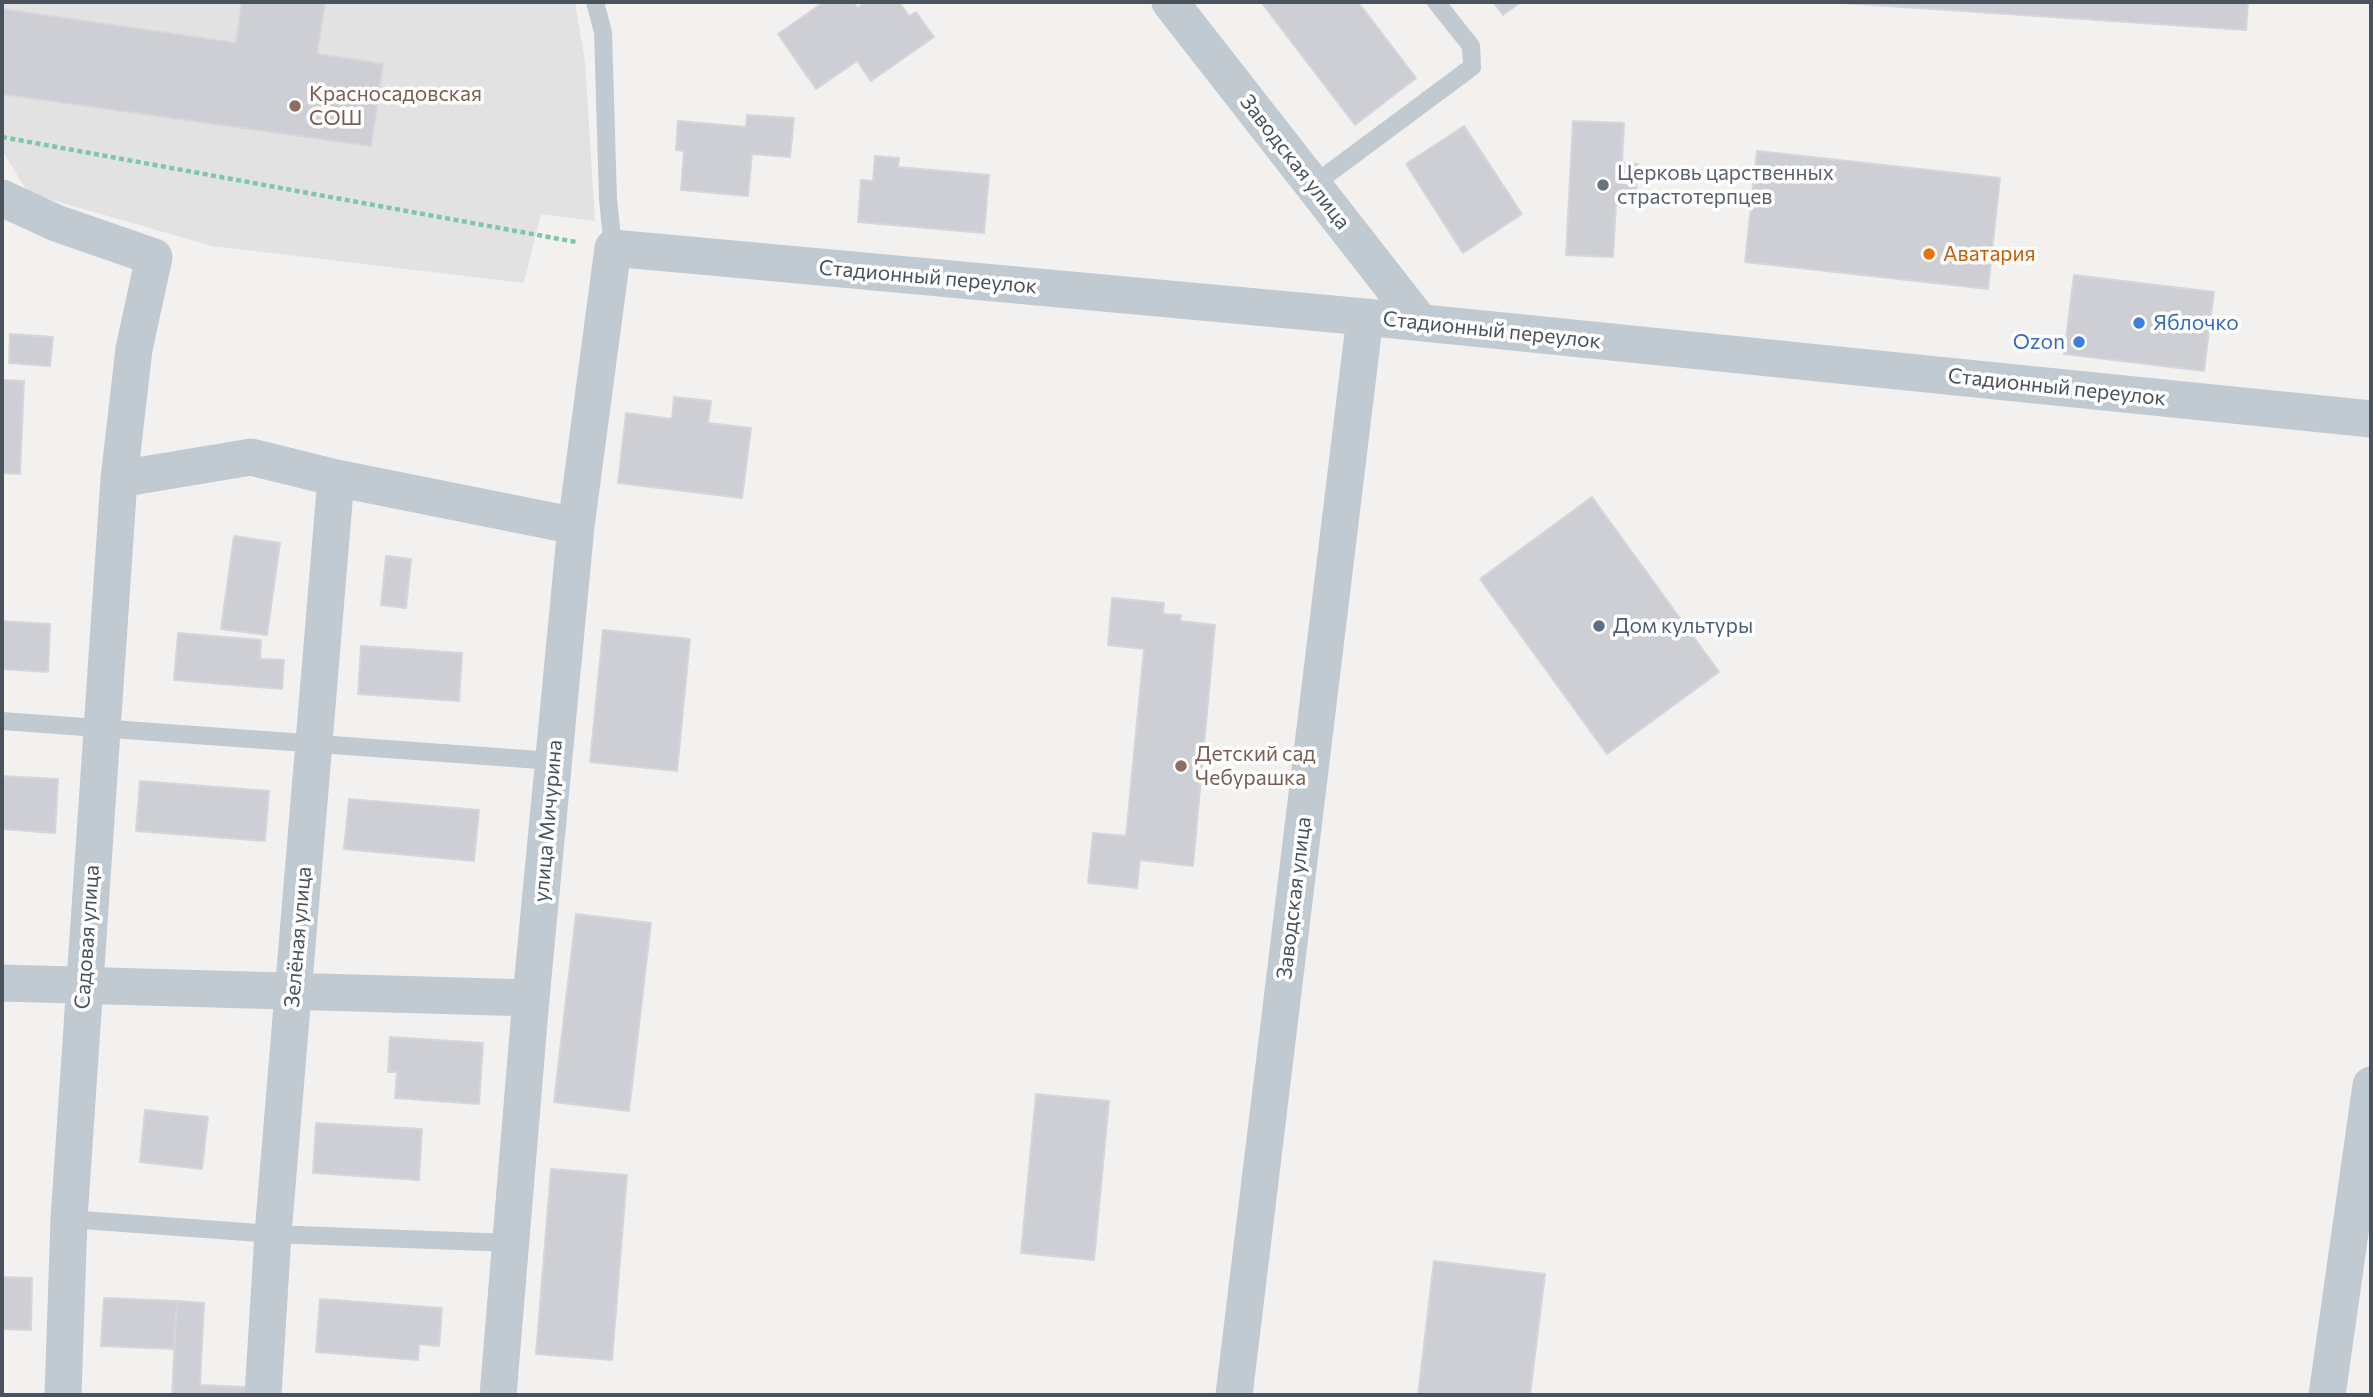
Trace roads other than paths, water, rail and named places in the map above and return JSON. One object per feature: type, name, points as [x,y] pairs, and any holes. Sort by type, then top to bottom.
[{"type":"street","name":"Заводская улица","points":[[1170,2],[1420,322]]},
{"type":"street","name":"Садовая улица","points":[[2,198],[56,223],[154,257],[134,349],[119,480],[69,1219],[63,1395]]},
{"type":"street","name":"Стадионный переулок","points":[[613,248],[1420,322],[2371,419]]},
{"type":"street","name":"улица Мичурина","points":[[498,1395],[531,998],[576,526],[613,248]]},
{"type":"street","name":"Заводская улица","points":[[1234,1395],[1365,317]]},
{"type":"street","points":[[119,480],[251,457],[336,478],[576,526]]},
{"type":"street","name":"Зелёная улица","points":[[263,1395],[272,1234],[336,478]]},
{"type":"street","points":[[2,983],[531,998]]},
{"type":"street","points":[[2327,1395],[2364,1208],[2371,1085]]},
{"type":"lane","points":[[595,2],[603,32],[608,199],[613,248]]},
{"type":"lane","points":[[1313,185],[1472,67],[1471,46],[1436,2]]},
{"type":"lane","points":[[2,721],[553,761]]},
{"type":"lane","points":[[69,1219],[272,1234],[511,1243]]},
{"type":"place","name":"Красносадовская СОШ","points":[[295,106]]},
{"type":"place","name":"Церковь царственных страстотерпцев","points":[[1603,185]]},
{"type":"place","name":"Аватария","points":[[1929,254]]},
{"type":"place","name":"Яблочко","points":[[2139,323]]},
{"type":"place","name":"Ozon","points":[[2079,342]]},
{"type":"place","name":"Дом культуры","points":[[1599,626]]},
{"type":"place","name":"Детский сад Чебурашка","points":[[1181,766]]}]
